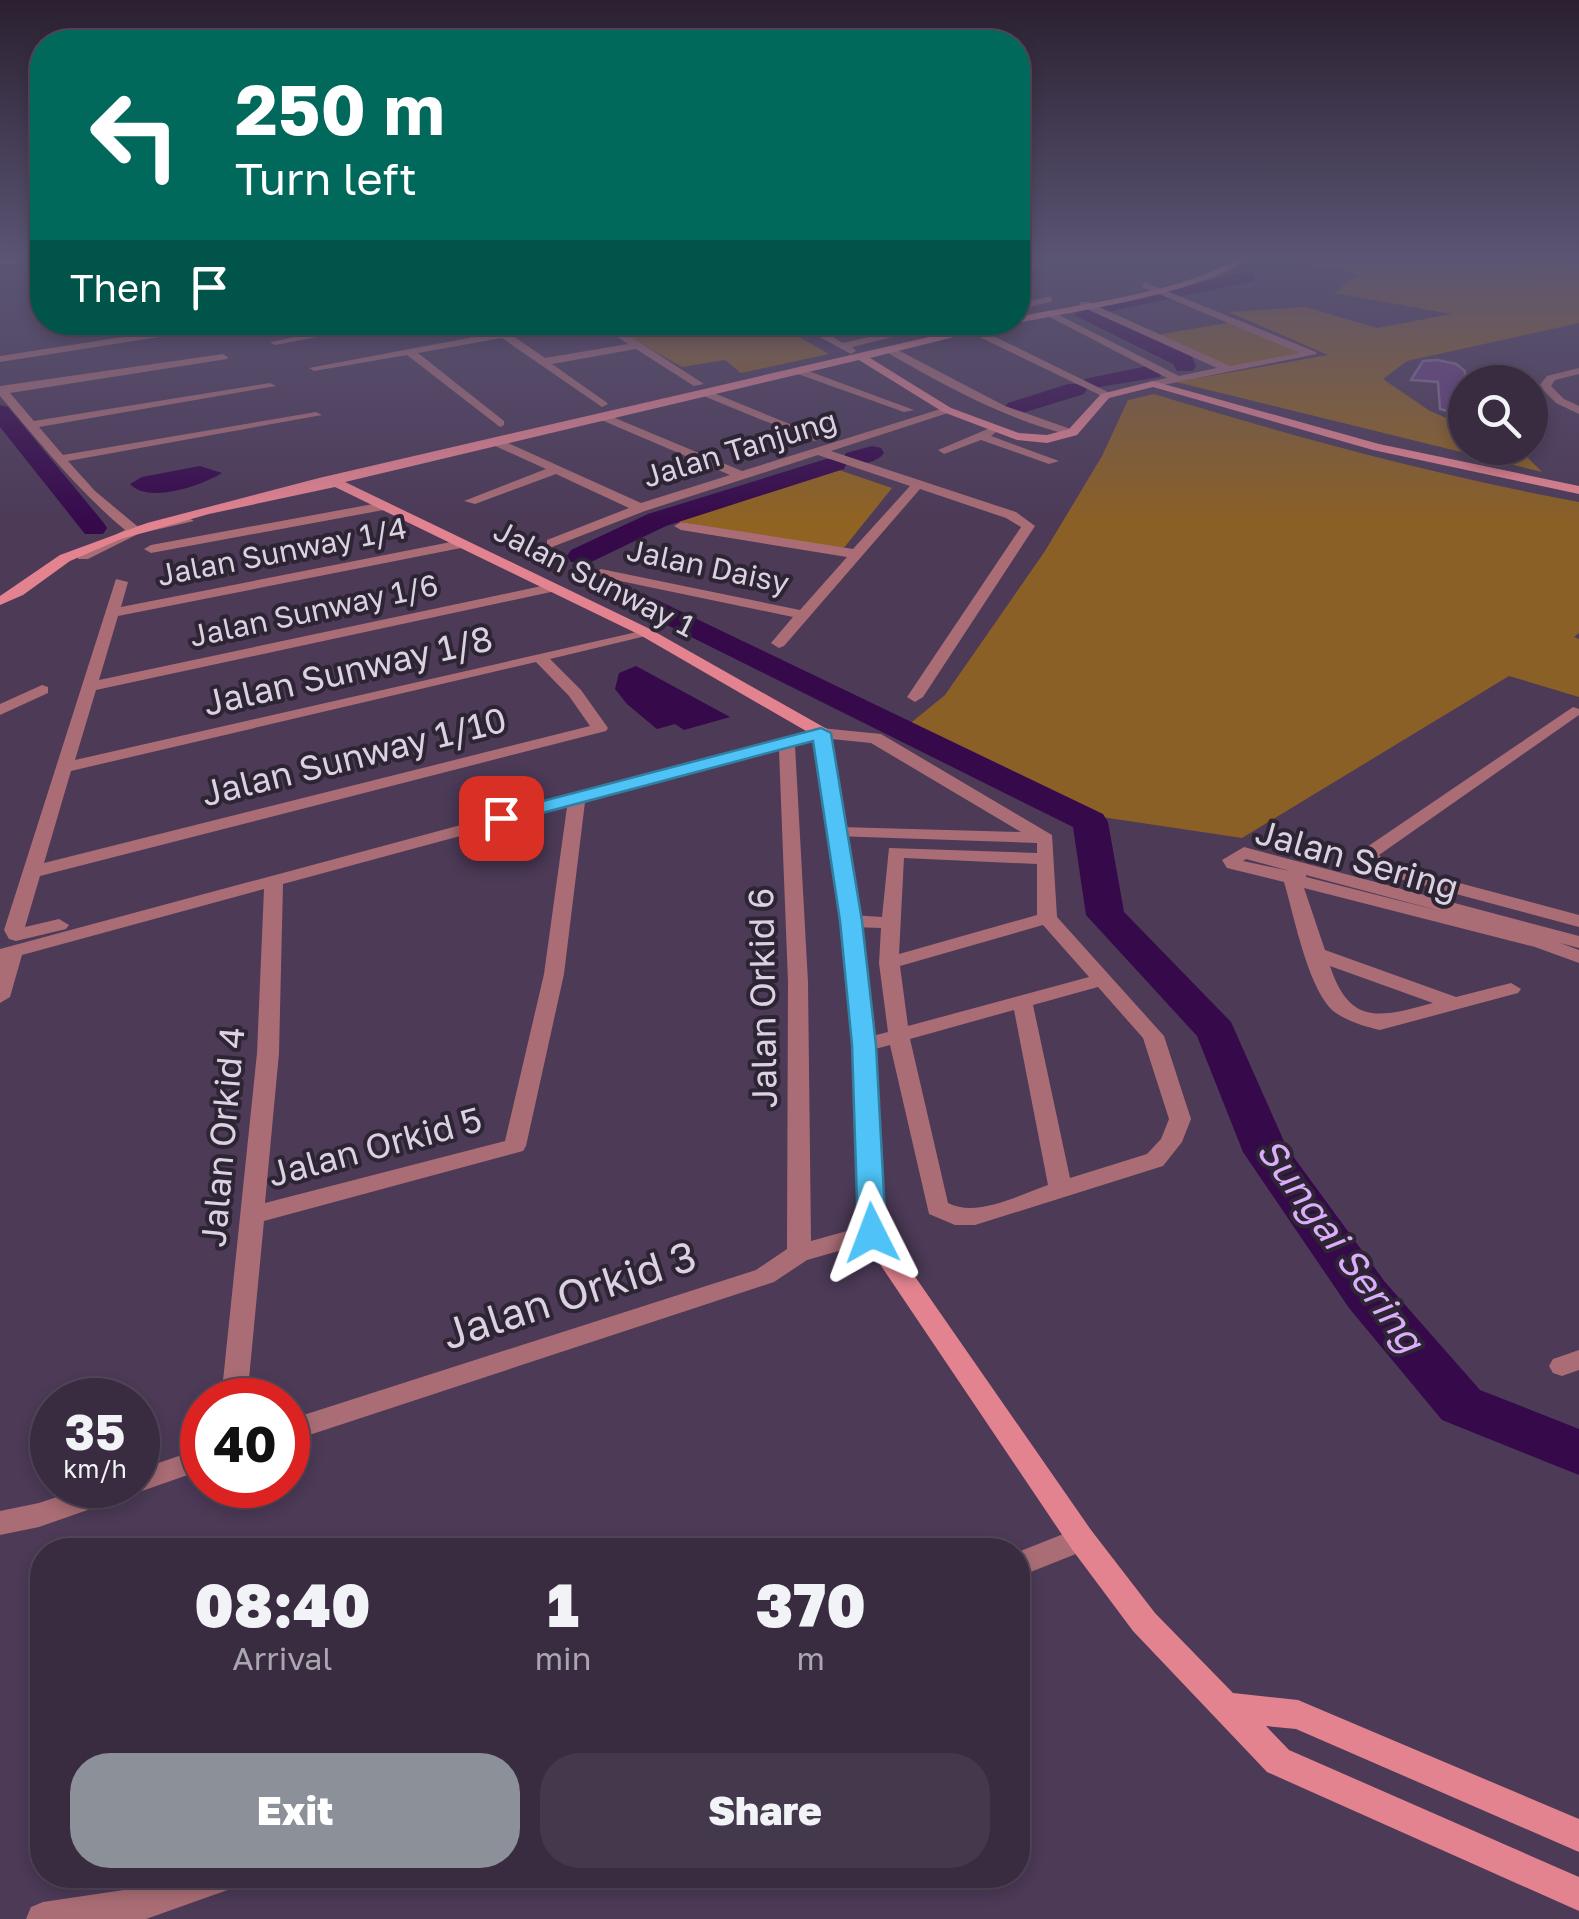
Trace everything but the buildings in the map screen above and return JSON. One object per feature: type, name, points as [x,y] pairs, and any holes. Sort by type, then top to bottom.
[{"type":"street","points":[[0,359],[93,345]]},
{"type":"street","points":[[314,368],[451,345]]},
{"type":"street","points":[[517,345],[602,410],[742,476]]},
{"type":"street","points":[[839,345],[947,410],[996,430],[1047,439],[1073,432],[1108,395],[1175,378],[1312,354],[1290,345]]},
{"type":"street","points":[[842,346],[848,345]]},
{"type":"street","points":[[0,603],[26,589],[69,556],[134,531],[316,486],[347,482],[602,410],[914,345]]},
{"type":"street","points":[[1003,345],[1108,395]]},
{"type":"street","points":[[1110,345],[1175,378]]},
{"type":"street","points":[[1173,345],[1227,369]]},
{"type":"street","points":[[542,362],[637,346],[702,388],[818,444],[918,484],[1016,512]]},
{"type":"street","points":[[890,350],[993,408],[1073,432]]},
{"type":"street","points":[[410,352],[500,423]]},
{"type":"street","points":[[1,390],[223,357]]},
{"type":"street","points":[[798,371],[908,410]]},
{"type":"street","points":[[1579,371],[1551,378],[1545,386],[1560,402],[1579,411]]},
{"type":"street","points":[[1149,384],[1254,422],[1367,453],[1579,499]]},
{"type":"street","points":[[1149,384],[1377,447],[1579,490]]},
{"type":"street","points":[[30,425],[270,386]]},
{"type":"street","points":[[1,390],[90,494],[134,531]]},
{"type":"street","points":[[723,467],[818,444],[933,401]]},
{"type":"street","name":"Jalan Tanjung","points":[[497,442],[640,508],[742,476],[818,444],[947,410]]},
{"type":"street","points":[[59,459],[316,415]]},
{"type":"street","points":[[944,450],[996,430]]},
{"type":"street","points":[[981,436],[1053,461]]},
{"type":"street","points":[[888,464],[1016,512],[1028,526],[915,697]]},
{"type":"street","points":[[470,500],[556,470]]},
{"type":"street","name":"Jalan Sunway 1","points":[[347,482],[384,506],[645,632],[821,733]]},
{"type":"street","points":[[779,643],[918,484]]},
{"type":"street","points":[[83,556],[316,486]]},
{"type":"street","points":[[152,549],[384,506]]},
{"type":"street","points":[[552,544],[640,508]]},
{"type":"street","points":[[0,603],[36,591],[83,556],[134,531],[187,522]]},
{"type":"street","points":[[681,526],[856,554]]},
{"type":"street","name":"Jalan Sunway 1/4","points":[[112,613],[462,544]]},
{"type":"street","name":"Jalan Daisy","points":[[601,573],[803,615]]},
{"type":"street","points":[[122,582],[14,930],[16,935],[648,767]]},
{"type":"street","name":"Jalan Sunway 1/6","points":[[89,687],[551,588]]},
{"type":"street","name":"Jalan Sunway 1/8","points":[[64,768],[645,632]]},
{"type":"street","name":"Jalan Sunway 1/10","points":[[32,872],[600,728],[575,693],[540,657]]},
{"type":"street","points":[[0,710],[42,690]]},
{"type":"street","points":[[1570,917],[1381,868],[1371,861],[1370,854],[1573,712]]},
{"type":"street","points":[[821,733],[840,832],[864,1045],[872,1233],[1081,1539],[1144,1622],[1278,1761],[1579,1894]]},
{"type":"street","points":[[0,997],[6,954],[821,733],[874,738],[1046,849]]},
{"type":"street","name":"Jalan Orkid 6","points":[[788,742],[798,982],[800,1253]]},
{"type":"street","name":"Jalan Orkid 5","points":[[252,1215],[514,1146],[541,1057],[577,799]]},
{"type":"street","points":[[840,832],[1046,849]]},
{"type":"street","points":[[1046,849],[1047,918],[1153,1036],[1180,1119],[1172,1142],[1154,1160],[975,1217],[955,1217],[937,1208],[899,1036],[889,963],[895,852],[1046,849]]},
{"type":"street","name":"Jalan Sering","points":[[1316,954],[1296,876],[1544,938],[1579,942]]},
{"type":"street","name":"Jalan Orkid 4","points":[[236,1378],[268,1053],[274,879]]},
{"type":"street","points":[[1544,938],[1570,917],[1579,898]]},
{"type":"street","points":[[889,963],[1047,918]]},
{"type":"street","points":[[851,921],[893,922]]},
{"type":"street","name":"Jalan Sering","points":[[1544,938],[1579,957]]},
{"type":"street","points":[[1316,954],[1457,1005]]},
{"type":"street","points":[[1316,954],[1328,991],[1342,1008],[1380,1024],[1510,989]]},
{"type":"street","points":[[864,1045],[1103,979]]},
{"type":"street","points":[[1022,1001],[1060,1190]]},
{"type":"street","name":"Jalan Orkid 3","points":[[310,1425],[765,1276],[800,1253],[872,1233]]},
{"type":"street","points":[[0,1523],[57,1508]]},
{"type":"street","points":[[1030,1560],[1081,1539]]},
{"type":"street","points":[[1230,1707],[1298,1715],[1579,1836]]},
{"type":"street","points":[[43,1919],[137,1905],[186,1888]]},
{"type":"shaded area","points":[[643,345],[813,345],[829,354],[741,373],[725,360],[682,367]]},
{"type":"shaded area","points":[[1177,345],[1287,345],[1307,353],[1227,367]]},
{"type":"shaded area","points":[[1304,345],[1481,345],[1407,361],[1383,379],[1448,419],[1448,449],[1176,382],[1328,355]]},
{"type":"shaded area","points":[[1154,394],[1365,454],[1579,502],[1579,633],[1574,637],[1579,639],[1579,697],[1509,676],[1242,838],[1095,816],[907,726],[945,695],[1045,551],[1102,456],[1128,400]]},
{"type":"shaded area","points":[[1514,465],[1535,465],[1542,472]]},
{"type":"shaded area","points":[[200,466],[222,473],[161,493],[138,490],[130,484],[142,477]]},
{"type":"shaded area","points":[[833,468],[892,488],[843,549],[669,520]]},
{"type":"shaded area","points":[[636,666],[730,717],[684,730],[675,724],[657,729],[615,689],[619,673]]},
{"type":"shaded area","points":[[534,828],[532,854],[466,857],[467,847]]},
{"type":"waterway","points":[[1149,345],[1183,360],[1185,366]]},
{"type":"waterway","points":[[1093,384],[1152,372]]},
{"type":"waterway","points":[[1016,408],[1076,389]]},
{"type":"waterway","name":"Sungai Sering","points":[[0,412],[94,528]]},
{"type":"waterway","points":[[855,458],[872,453]]},
{"type":"waterway","points":[[581,556],[657,520],[835,464]]},
{"type":"waterway","name":"Sungai Sering","points":[[655,608],[1090,822],[1105,915],[1216,1031],[1266,1152],[1367,1295],[1461,1405],[1579,1453]]},
{"type":"route","points":[[501,818],[821,733],[840,832],[864,1045],[872,1233]]}]
